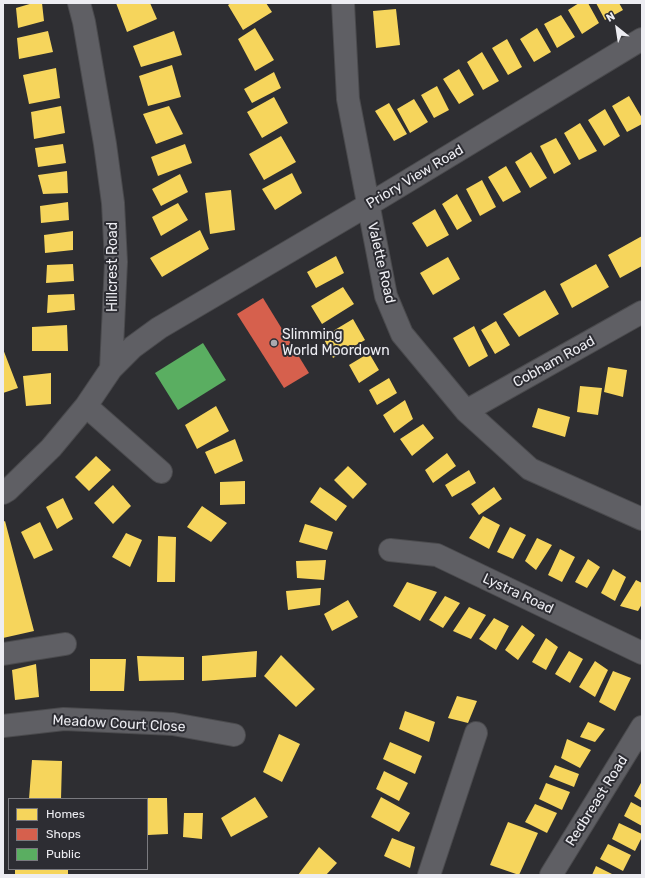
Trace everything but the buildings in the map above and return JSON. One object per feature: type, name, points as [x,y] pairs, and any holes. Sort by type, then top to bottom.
[{"type":"street","name":"Hillcrest Road","points":[[79,3],[84,22],[105,144],[113,203],[116,262],[111,369]]},
{"type":"street","name":"Valette Road","points":[[343,3],[348,99],[386,296],[402,334],[466,411],[530,469],[642,519]]},
{"type":"street","name":"Priory View Road","points":[[111,369],[133,347],[159,328],[368,205],[642,39]]},
{"type":"street","name":"Cobham Road","points":[[466,411],[642,312]]},
{"type":"street","points":[[3,493],[8,490],[50,448],[86,406],[111,369]]},
{"type":"street","points":[[86,406],[161,472]]},
{"type":"street","name":"Lystra Road","points":[[390,550],[437,556],[642,653]]},
{"type":"street","points":[[3,654],[65,644]]},
{"type":"street","name":"Meadow Court Close","points":[[3,726],[64,719],[173,724],[234,735]]},
{"type":"street","name":"Redbreast Road","points":[[551,875],[642,727]]},
{"type":"street","points":[[429,875],[476,733]]},
{"type":"place","name":"Slimming World Moordown","points":[[274,343]]}]
